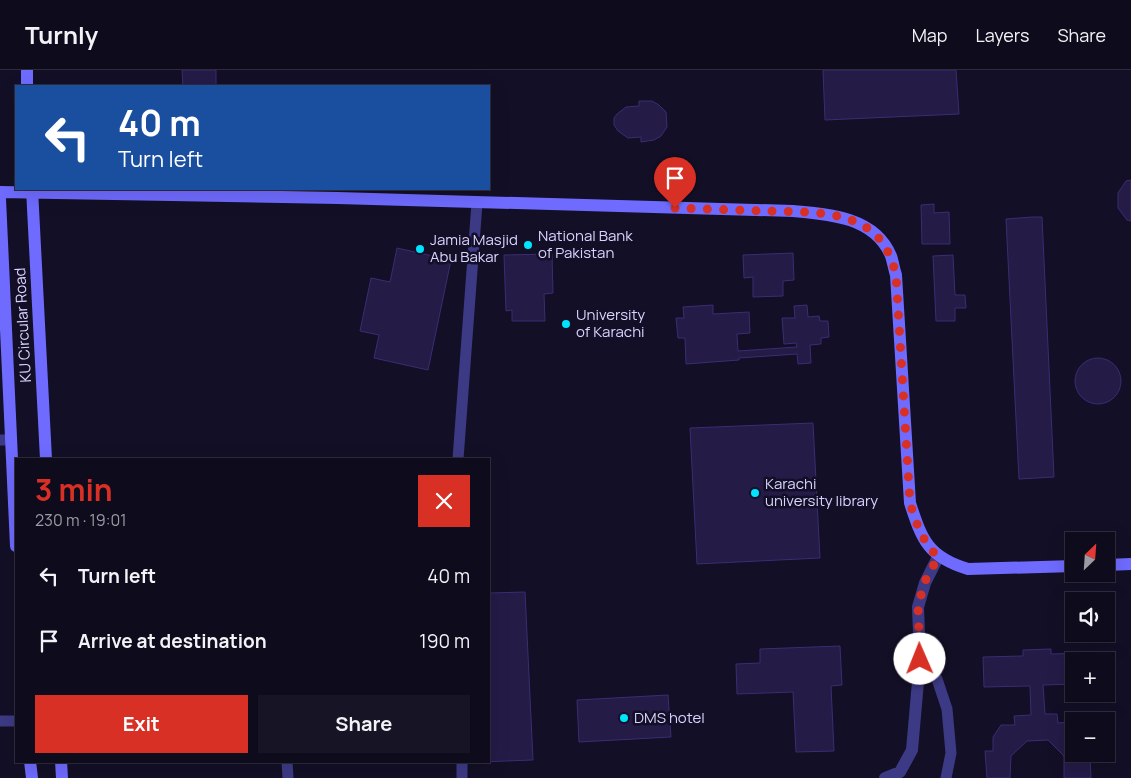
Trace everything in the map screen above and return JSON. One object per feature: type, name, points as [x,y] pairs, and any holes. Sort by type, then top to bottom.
[{"type":"street","points":[[27,70],[28,85]]},
{"type":"street","points":[[0,192],[32,190],[794,211],[828,214],[848,219],[864,225],[883,243],[891,256],[896,275],[910,503],[918,528],[928,547],[938,557],[968,569],[1065,566]]},
{"type":"street","name":"KU Circular Road","points":[[32,190],[46,458]]},
{"type":"street","name":"KU Circular Road","points":[[0,199],[6,440],[15,535]]},
{"type":"street","points":[[885,778],[900,772],[912,750],[920,659],[918,607],[924,583],[938,557]]},
{"type":"street","points":[[1115,565],[1131,564]]},
{"type":"street","points":[[30,763],[32,778]]},
{"type":"street","points":[[62,763],[62,778]]},
{"type":"lane","points":[[458,458],[477,203]]},
{"type":"lane","points":[[920,659],[937,679],[947,709],[951,753],[946,778]]},
{"type":"lane","points":[[0,720],[15,721]]},
{"type":"lane","points":[[287,763],[288,778]]},
{"type":"lane","points":[[462,763],[462,778]]},
{"type":"building","points":[[182,70],[216,70],[216,85],[183,85]]},
{"type":"building","points":[[823,70],[956,70],[959,114],[825,120]]},
{"type":"building","points":[[639,101],[652,101],[666,112],[667,127],[661,136],[654,140],[641,142],[641,137],[628,138],[618,131],[614,125],[614,118],[617,114],[626,107],[639,106]]},
{"type":"building","points":[[1131,180],[1131,221],[1127,220],[1118,208],[1118,193],[1126,181]]},
{"type":"building","points":[[934,204],[934,213],[949,212],[950,244],[922,244],[921,205]]},
{"type":"building","points":[[1042,217],[1054,477],[1019,479],[1006,219]]},
{"type":"building","points":[[397,248],[451,260],[428,370],[374,358],[379,335],[360,331],[371,278],[390,282]]},
{"type":"building","points":[[793,253],[794,280],[783,281],[783,296],[753,297],[753,277],[744,278],[743,255]]},
{"type":"building","points":[[552,254],[553,293],[544,294],[545,321],[512,321],[512,310],[506,311],[504,255]]},
{"type":"building","points":[[953,255],[955,295],[965,295],[966,308],[955,308],[955,321],[936,321],[933,256]]},
{"type":"building","points":[[713,305],[713,314],[749,312],[750,333],[737,334],[738,351],[797,347],[796,343],[784,344],[782,318],[795,318],[794,306],[807,305],[808,317],[819,316],[820,321],[828,321],[829,337],[821,338],[821,344],[810,345],[811,363],[798,364],[797,354],[686,364],[685,338],[678,338],[676,318],[684,318],[683,307]]},
{"type":"building","points":[[1093,358],[1103,358],[1117,368],[1121,381],[1117,394],[1111,400],[1103,404],[1093,404],[1079,394],[1075,386],[1075,376],[1085,362]]},
{"type":"building","name":"Karachi university library","points":[[813,423],[820,558],[697,564],[690,428]]},
{"type":"building","points":[[525,592],[533,760],[490,762],[490,593]]},
{"type":"building","points":[[840,646],[842,685],[831,686],[834,751],[796,752],[793,692],[737,694],[736,664],[760,663],[760,649]]},
{"type":"building","points":[[1051,649],[1051,654],[1065,654],[1065,684],[1043,685],[1045,714],[1057,714],[1058,723],[1065,722],[1065,762],[1090,762],[1091,778],[1064,778],[1064,756],[1048,740],[1027,741],[1011,756],[1010,778],[987,778],[985,751],[993,751],[993,737],[1001,725],[1015,725],[1014,716],[1031,715],[1030,686],[984,687],[983,657],[1023,656],[1023,650]]},
{"type":"building","name":"DMS hotel","points":[[668,695],[671,737],[579,742],[577,700]]},
{"type":"place","name":"National Bank of Pakistan","points":[[528,245]]},
{"type":"place","name":"Jamia Masjid Abu Bakar","points":[[420,249]]},
{"type":"place","name":"University of Karachi","points":[[566,324]]},
{"type":"place","name":"Karachi university library","points":[[755,493]]},
{"type":"place","name":"DMS hotel","points":[[624,718]]},
{"type":"route","points":[[675,208],[794,211],[828,214],[864,225],[883,243],[891,256],[896,275],[910,503],[918,528],[928,547],[938,557],[924,583],[918,607],[920,659]]}]
